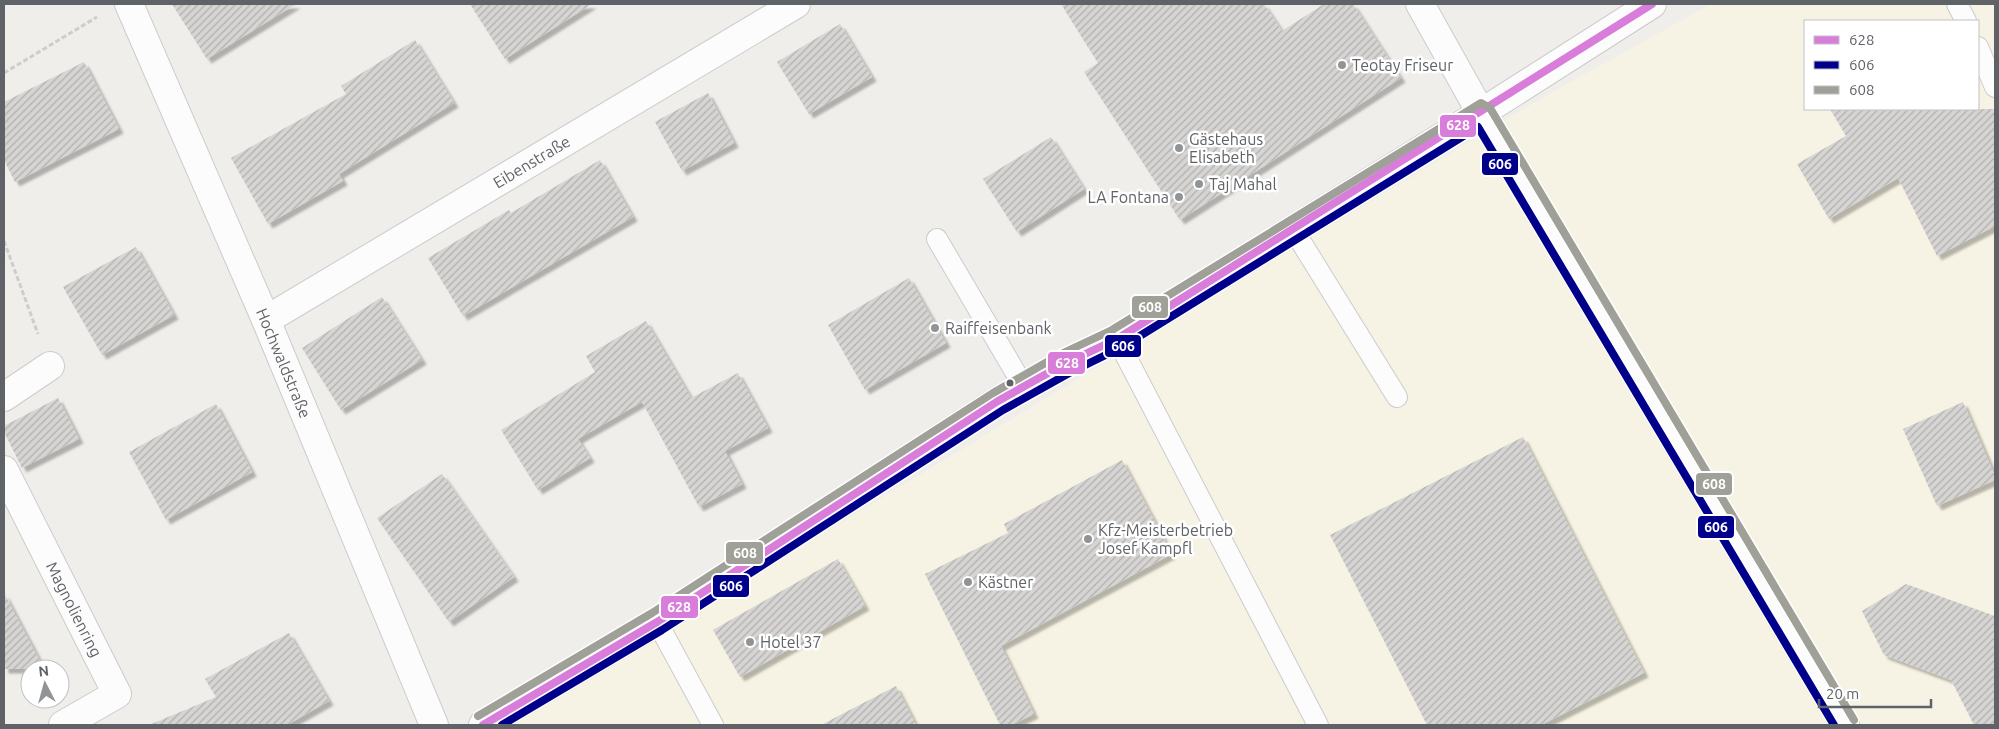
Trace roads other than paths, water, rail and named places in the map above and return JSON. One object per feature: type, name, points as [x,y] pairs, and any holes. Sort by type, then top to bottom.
[{"type":"street","name":"Hochwaldstraße","points":[[129,4],[266,320],[434,725]]},
{"type":"street","name":"Eibenstraße","points":[[266,320],[796,4]]},
{"type":"street","points":[[1420,4],[1481,113],[1845,725]]},
{"type":"street","points":[[483,725],[657,622],[998,401],[1066,363],[1117,339],[1481,113],[1652,4]]},
{"type":"street","points":[[4,397],[50,366]]},
{"type":"street","name":"Magnolienring","points":[[4,470],[117,694],[63,725]]},
{"type":"lane","points":[[1958,4],[1966,20]]},
{"type":"lane","points":[[1979,49],[1995,87]]},
{"type":"lane","points":[[1293,229],[1398,397]]},
{"type":"lane","points":[[937,239],[1024,387]]},
{"type":"lane","points":[[1117,339],[1318,725]]},
{"type":"lane","points":[[657,622],[713,725]]},
{"type":"place","name":"Teotay Friseur","points":[[1342,65]]},
{"type":"place","name":"Gästehaus Elisabeth","points":[[1179,148]]},
{"type":"place","name":"Taj Mahal","points":[[1199,184]]},
{"type":"place","name":"LA Fontana","points":[[1179,197]]},
{"type":"place","name":"Raiffeisenbank","points":[[935,328]]},
{"type":"place","name":"Kfz-Meisterbetrieb Josef Kampfl","points":[[1088,539]]},
{"type":"place","name":"Kästner","points":[[968,582]]},
{"type":"place","name":"Hotel 37","points":[[750,642]]}]
